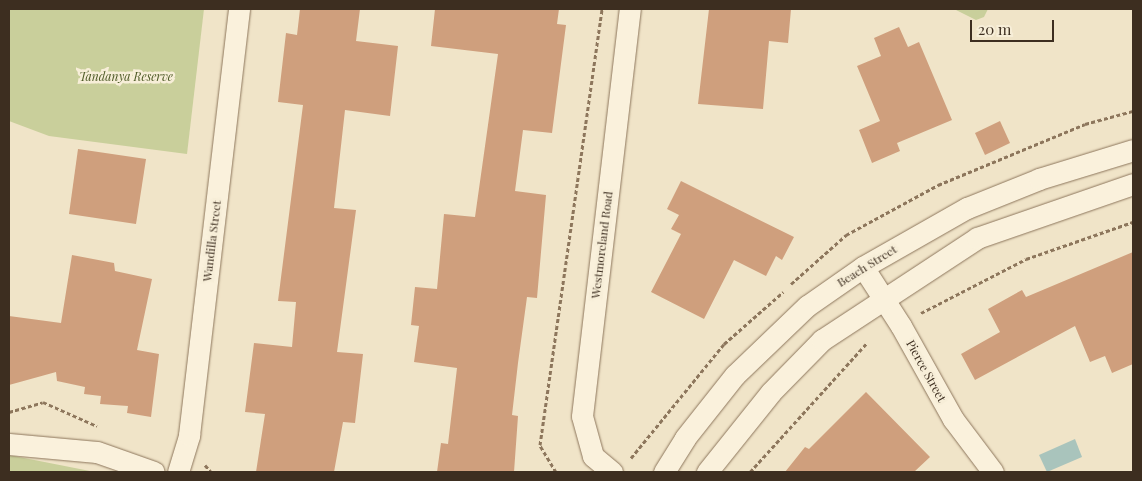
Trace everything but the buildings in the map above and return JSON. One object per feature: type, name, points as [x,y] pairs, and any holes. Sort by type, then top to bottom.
[{"type":"street","name":"Wandilla Street","points":[[178,472],[189,435],[239,9]]},
{"type":"street","name":"Westmoreland Road","points":[[612,472],[593,456],[582,416],[630,9]]},
{"type":"street","name":"Beach Street","points":[[664,472],[685,438],[735,375],[807,306],[863,266],[967,208],[1039,179],[1133,150]]},
{"type":"street","points":[[706,472],[771,392],[822,340],[977,238],[1133,184]]},
{"type":"street","name":"Pierce Street","points":[[863,266],[953,419],[993,472]]},
{"type":"street","points":[[9,444],[97,452],[154,472]]},
{"type":"path","points":[[556,472],[540,444],[602,9]]},
{"type":"path","points":[[917,315],[1026,259],[1133,222]]},
{"type":"path","points":[[750,472],[859,348],[874,339]]},
{"type":"green space","name":"Tandanya Reserve","points":[[9,9],[204,9],[187,154],[49,136],[9,121]]},
{"type":"green space","points":[[954,9],[988,9],[984,17],[976,20]]},
{"type":"green space","points":[[9,455],[95,472],[9,472]]},
{"type":"water","points":[[1075,439],[1082,457],[1047,472],[1039,455]]}]
